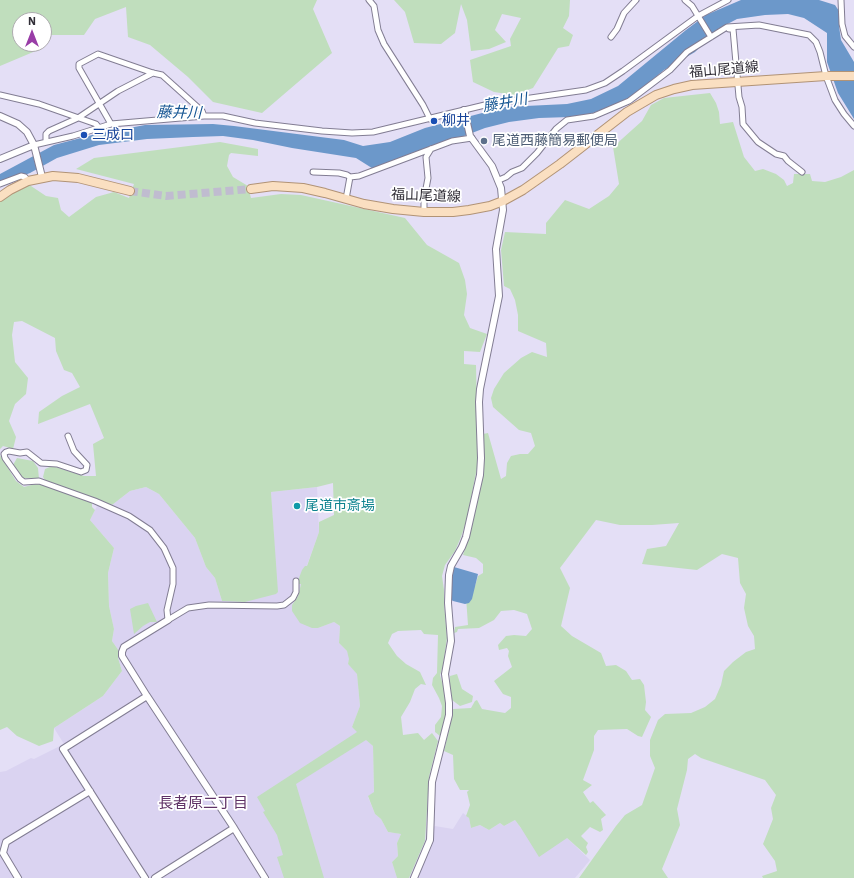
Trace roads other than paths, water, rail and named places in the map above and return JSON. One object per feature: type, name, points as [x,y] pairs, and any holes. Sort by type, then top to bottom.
[{"type":"main road","name":"福山尾道線","points":[[251,189],[273,186],[296,188],[325,193],[364,204],[424,212],[453,212],[470,210],[490,206],[523,190],[560,164],[627,112],[656,95],[692,85],[827,76],[854,76]]},
{"type":"main road","points":[[0,197],[10,190],[42,174],[78,178],[130,191]]},
{"type":"street","points":[[369,0],[374,6],[378,30],[384,44],[423,105],[430,119]]},
{"type":"street","points":[[611,37],[617,29],[624,13],[636,0]]},
{"type":"street","points":[[685,0],[692,6],[711,37]]},
{"type":"street","points":[[0,159],[34,148],[46,142],[111,124],[204,116],[223,116],[262,124],[322,131],[352,133],[373,132],[489,104],[586,90],[605,83],[698,16],[728,0]]},
{"type":"street","points":[[841,0],[842,24],[845,36],[854,47]]},
{"type":"street","points":[[498,180],[522,168],[537,153],[556,129],[567,120],[594,116],[629,101],[670,70],[687,52],[727,27],[759,25],[809,35],[816,42],[820,52],[835,100],[854,126]]},
{"type":"street","points":[[727,27],[728,29],[733,29],[737,82],[742,106],[743,124],[758,142],[776,154],[784,156],[802,172]]},
{"type":"street","points":[[111,124],[79,68],[79,64],[98,54],[162,75],[202,111],[204,116]]},
{"type":"street","points":[[46,142],[46,134],[48,131],[78,118],[118,91],[153,73]]},
{"type":"street","points":[[0,95],[39,104],[96,124],[99,128]]},
{"type":"street","points":[[627,112],[629,101]]},
{"type":"street","points":[[414,878],[430,840],[432,782],[449,715],[445,674],[451,641],[448,603],[449,576],[451,566],[466,537],[480,475],[480,388],[499,296],[496,249],[503,210],[502,188],[492,166],[470,136],[464,110]]},
{"type":"street","points":[[0,116],[18,124],[27,132],[34,148],[42,174]]},
{"type":"street","points":[[313,172],[339,173],[350,177],[359,176],[432,148],[470,136]]},
{"type":"street","points":[[424,212],[424,199],[428,178],[426,157],[432,148]]},
{"type":"street","points":[[0,184],[21,176],[25,177],[28,181]]},
{"type":"street","points":[[346,199],[350,177]]},
{"type":"street","points":[[68,436],[74,451],[87,465],[86,470],[81,472],[57,464],[41,463],[27,452],[6,452],[4,454],[5,458],[20,479],[24,482],[39,482],[95,501],[129,516],[150,530],[164,548],[172,568],[173,584],[167,610],[168,620]]},
{"type":"street","points":[[265,878],[147,696],[122,656],[122,652],[124,647],[188,608],[208,605],[284,605],[293,598],[296,592],[296,581]]},
{"type":"street","points":[[144,878],[63,749],[147,696]]},
{"type":"street","points":[[18,878],[3,853],[6,842],[90,791]]},
{"type":"street","points":[[155,878],[234,828]]},
{"type":"water","points":[[741,0],[819,0],[835,5],[839,11],[841,40],[854,62],[854,119],[838,93],[827,62],[827,33],[804,18],[788,14],[765,15],[737,19],[718,29],[695,52],[664,70],[634,95],[612,106],[590,114],[509,122],[485,128],[375,170],[356,158],[223,136],[193,137],[147,139],[99,145],[57,158],[30,173],[0,185],[0,174],[54,145],[92,135],[145,125],[213,124],[234,126],[344,140],[363,146],[390,142],[425,128],[505,107],[567,104],[591,99],[618,86],[706,15]]},
{"type":"water","points":[[454,567],[478,574],[472,599],[469,603],[465,604],[450,599]]},
{"type":"tunnel","points":[[130,191],[166,196],[251,189]]},
{"type":"place","name":"柳井","points":[[434,121]]},
{"type":"place","name":"三成口","points":[[84,135]]},
{"type":"place","name":"尾道西藤簡易郵便局","points":[[484,141]]},
{"type":"place","name":"尾道市斎場","points":[[297,506]]},
{"type":"district","name":"長者原二丁目","points":[[203,804]]},
{"type":"water label","name":"藤井川","points":[[505,103]]},
{"type":"water label","name":"藤井川","points":[[179,113]]}]
